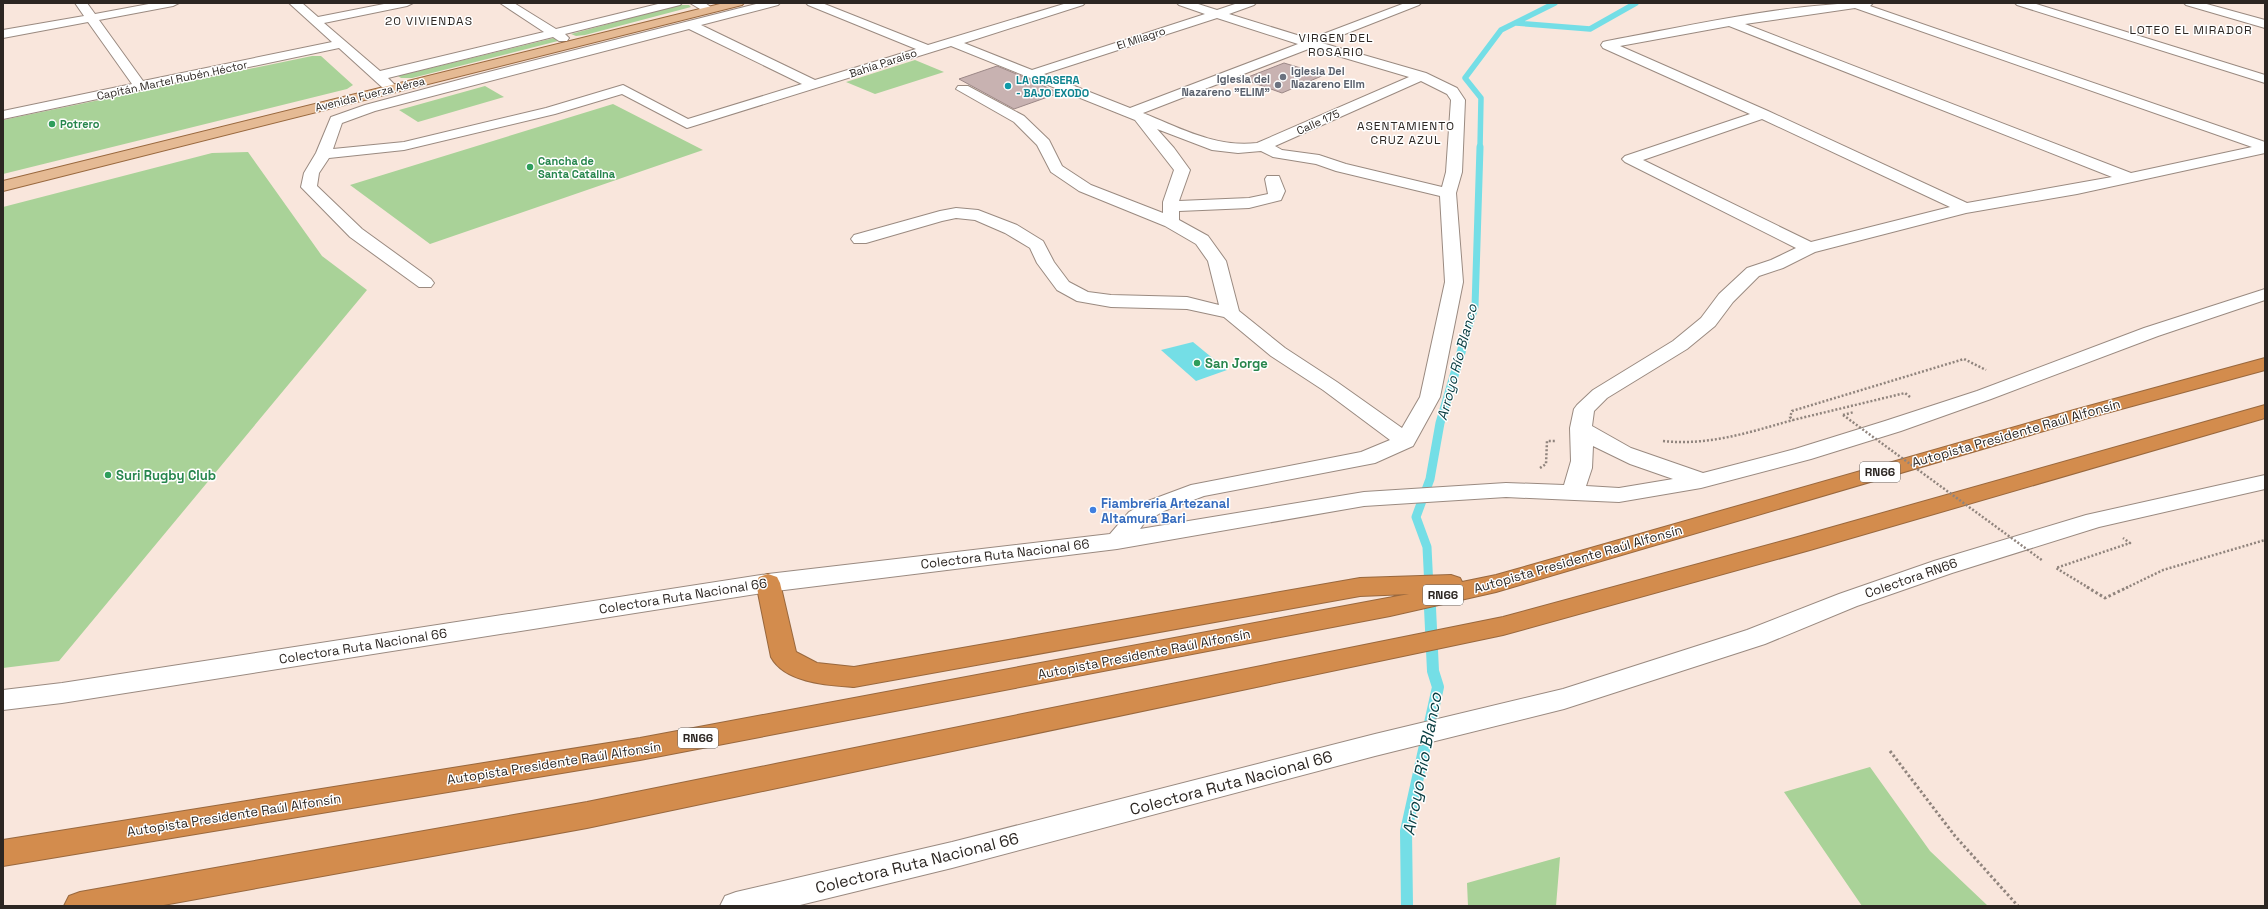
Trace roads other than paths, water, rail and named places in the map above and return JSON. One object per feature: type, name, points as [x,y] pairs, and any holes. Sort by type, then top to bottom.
[{"type":"highway","name":"Autopista Presidente Raúl Alfonsín","points":[[3,852],[640,749],[1384,596],[1496,583],[2081,414],[2265,364]]},
{"type":"highway","points":[[80,906],[587,815],[1503,626],[1801,544],[2265,411]]},
{"type":"highway","points":[[768,583],[784,657],[812,673],[854,677],[1384,596],[1471,584],[1496,583]]},
{"type":"main road","name":"Avenida Fuerza Aérea","points":[[3,186],[738,3]]},
{"type":"street","points":[[81,3],[90,18],[140,86]]},
{"type":"street","points":[[3,34],[173,3]]},
{"type":"street","points":[[295,3],[392,89]]},
{"type":"street","points":[[314,21],[408,3]]},
{"type":"street","points":[[506,3],[574,44]]},
{"type":"street","points":[[378,76],[676,3]]},
{"type":"street","points":[[696,3],[709,10]]},
{"type":"street","points":[[426,283],[356,234],[309,187],[308,180],[313,169],[324,154],[336,120],[354,113],[774,3]]},
{"type":"street","points":[[812,3],[926,49]]},
{"type":"street","name":"Bahía Paraíso","points":[[324,154],[404,146],[550,111],[623,89],[687,124],[1079,3]]},
{"type":"street","points":[[1118,541],[1137,517],[1156,506],[1199,490],[1367,458],[1405,441],[1430,397],[1454,282],[1448,193],[1454,172],[1458,100],[1452,91],[1421,76],[1312,44],[1182,3]]},
{"type":"street","name":"El Milagro","points":[[1032,74],[1250,3]]},
{"type":"street","points":[[1171,214],[1182,170],[1162,142],[1134,114],[1415,3]]},
{"type":"street","points":[[2020,3],[2265,79]]},
{"type":"street","points":[[2190,3],[2265,24]]},
{"type":"street","points":[[1965,208],[1763,114],[1607,45],[1730,22],[1862,4],[2265,148]]},
{"type":"street","points":[[1730,22],[2127,177]]},
{"type":"street","points":[[691,25],[814,85]]},
{"type":"street","name":"Calle 175","points":[[951,42],[1212,146],[1225,148],[1254,148],[1263,146],[1421,76]]},
{"type":"street","name":"Capitán Martel Rubén Héctor","points":[[3,115],[340,44]]},
{"type":"street","points":[[963,89],[1019,119],[1044,143],[1056,169],[1085,188],[1171,214],[1202,240],[1217,261],[1230,313]]},
{"type":"street","points":[[1763,114],[1630,159],[1809,248]]},
{"type":"street","points":[[1263,146],[1278,154],[1319,160],[1341,168],[1448,193]]},
{"type":"street","points":[[1572,493],[1583,462],[1582,428],[1584,409],[1600,394],[1680,345],[1708,322],[1726,298],[1753,272],[1777,264],[1809,248],[1965,208],[2077,189],[2265,148]]},
{"type":"street","points":[[1171,214],[1249,203],[1274,197],[1277,191],[1273,179]]},
{"type":"street","points":[[860,239],[940,216],[956,213],[978,215],[1011,229],[1037,245],[1046,263],[1063,286],[1084,297],[1111,301],[1187,303],[1230,313],[1278,352],[1330,386],[1405,441]]},
{"type":"street","name":"Colectora Ruta Nacional 66","points":[[3,700],[70,692],[768,583],[1118,541],[1364,499],[1506,490],[1619,495],[1701,481],[1864,436],[2013,384],[2151,332],[2265,294]]},
{"type":"street","points":[[1582,428],[1600,442],[1639,459],[1701,481]]},
{"type":"street","name":"Colectora RN66","points":[[1376,745],[1564,699],[1756,637],[1848,600],[1943,566],[2094,520],[2265,482]]},
{"type":"street","name":"Colectora Ruta Nacional 66","points":[[736,906],[952,855],[1376,745]]},
{"type":"water","name":"San Jorge","points":[[1193,342],[1227,370],[1196,381],[1161,350]]},
{"type":"waterway","name":"Arroyo Río Blanco","points":[[1480,148],[1481,98],[1465,78],[1501,30],[1555,3]]},
{"type":"waterway","points":[[1516,23],[1590,29],[1636,3]]},
{"type":"waterway","name":"Arroyo Río Blanco","points":[[1465,340],[1475,307],[1480,147]]},
{"type":"waterway","name":"Arroyo Río Blanco","points":[[1429,588],[1427,547],[1416,517],[1430,479],[1440,423],[1465,339]]},
{"type":"waterway","name":"Arroyo Rio Blanco","points":[[1407,906],[1406,831],[1438,687],[1433,671],[1429,587]]},
{"type":"place","name":"Iglesia Del Nazareno Elim","points":[[1283,77]]},
{"type":"place","name":"Iglesia del Nazareno \"ELIM\"","points":[[1278,85]]},
{"type":"place","name":"LA GRASERA - BAJO EXODO","points":[[1008,86]]},
{"type":"place","name":"Potrero","points":[[52,124]]},
{"type":"place","name":"Cancha de Santa Catalina","points":[[530,167]]},
{"type":"place","name":"San Jorge","points":[[1197,363]]},
{"type":"place","name":"Suri Rugby Club","points":[[108,475]]},
{"type":"place","name":"Fiambreria Artezanal Altamura Bari","points":[[1093,510]]},
{"type":"district","name":"20 VIVIENDAS","points":[[429,21]]},
{"type":"district","name":"LOTEO EL MIRADOR","points":[[2191,30]]},
{"type":"district","name":"VIRGEN DEL ROSARIO","points":[[1336,45]]},
{"type":"district","name":"ASENTAMIENTO CRUZ AZUL","points":[[1406,133]]}]
